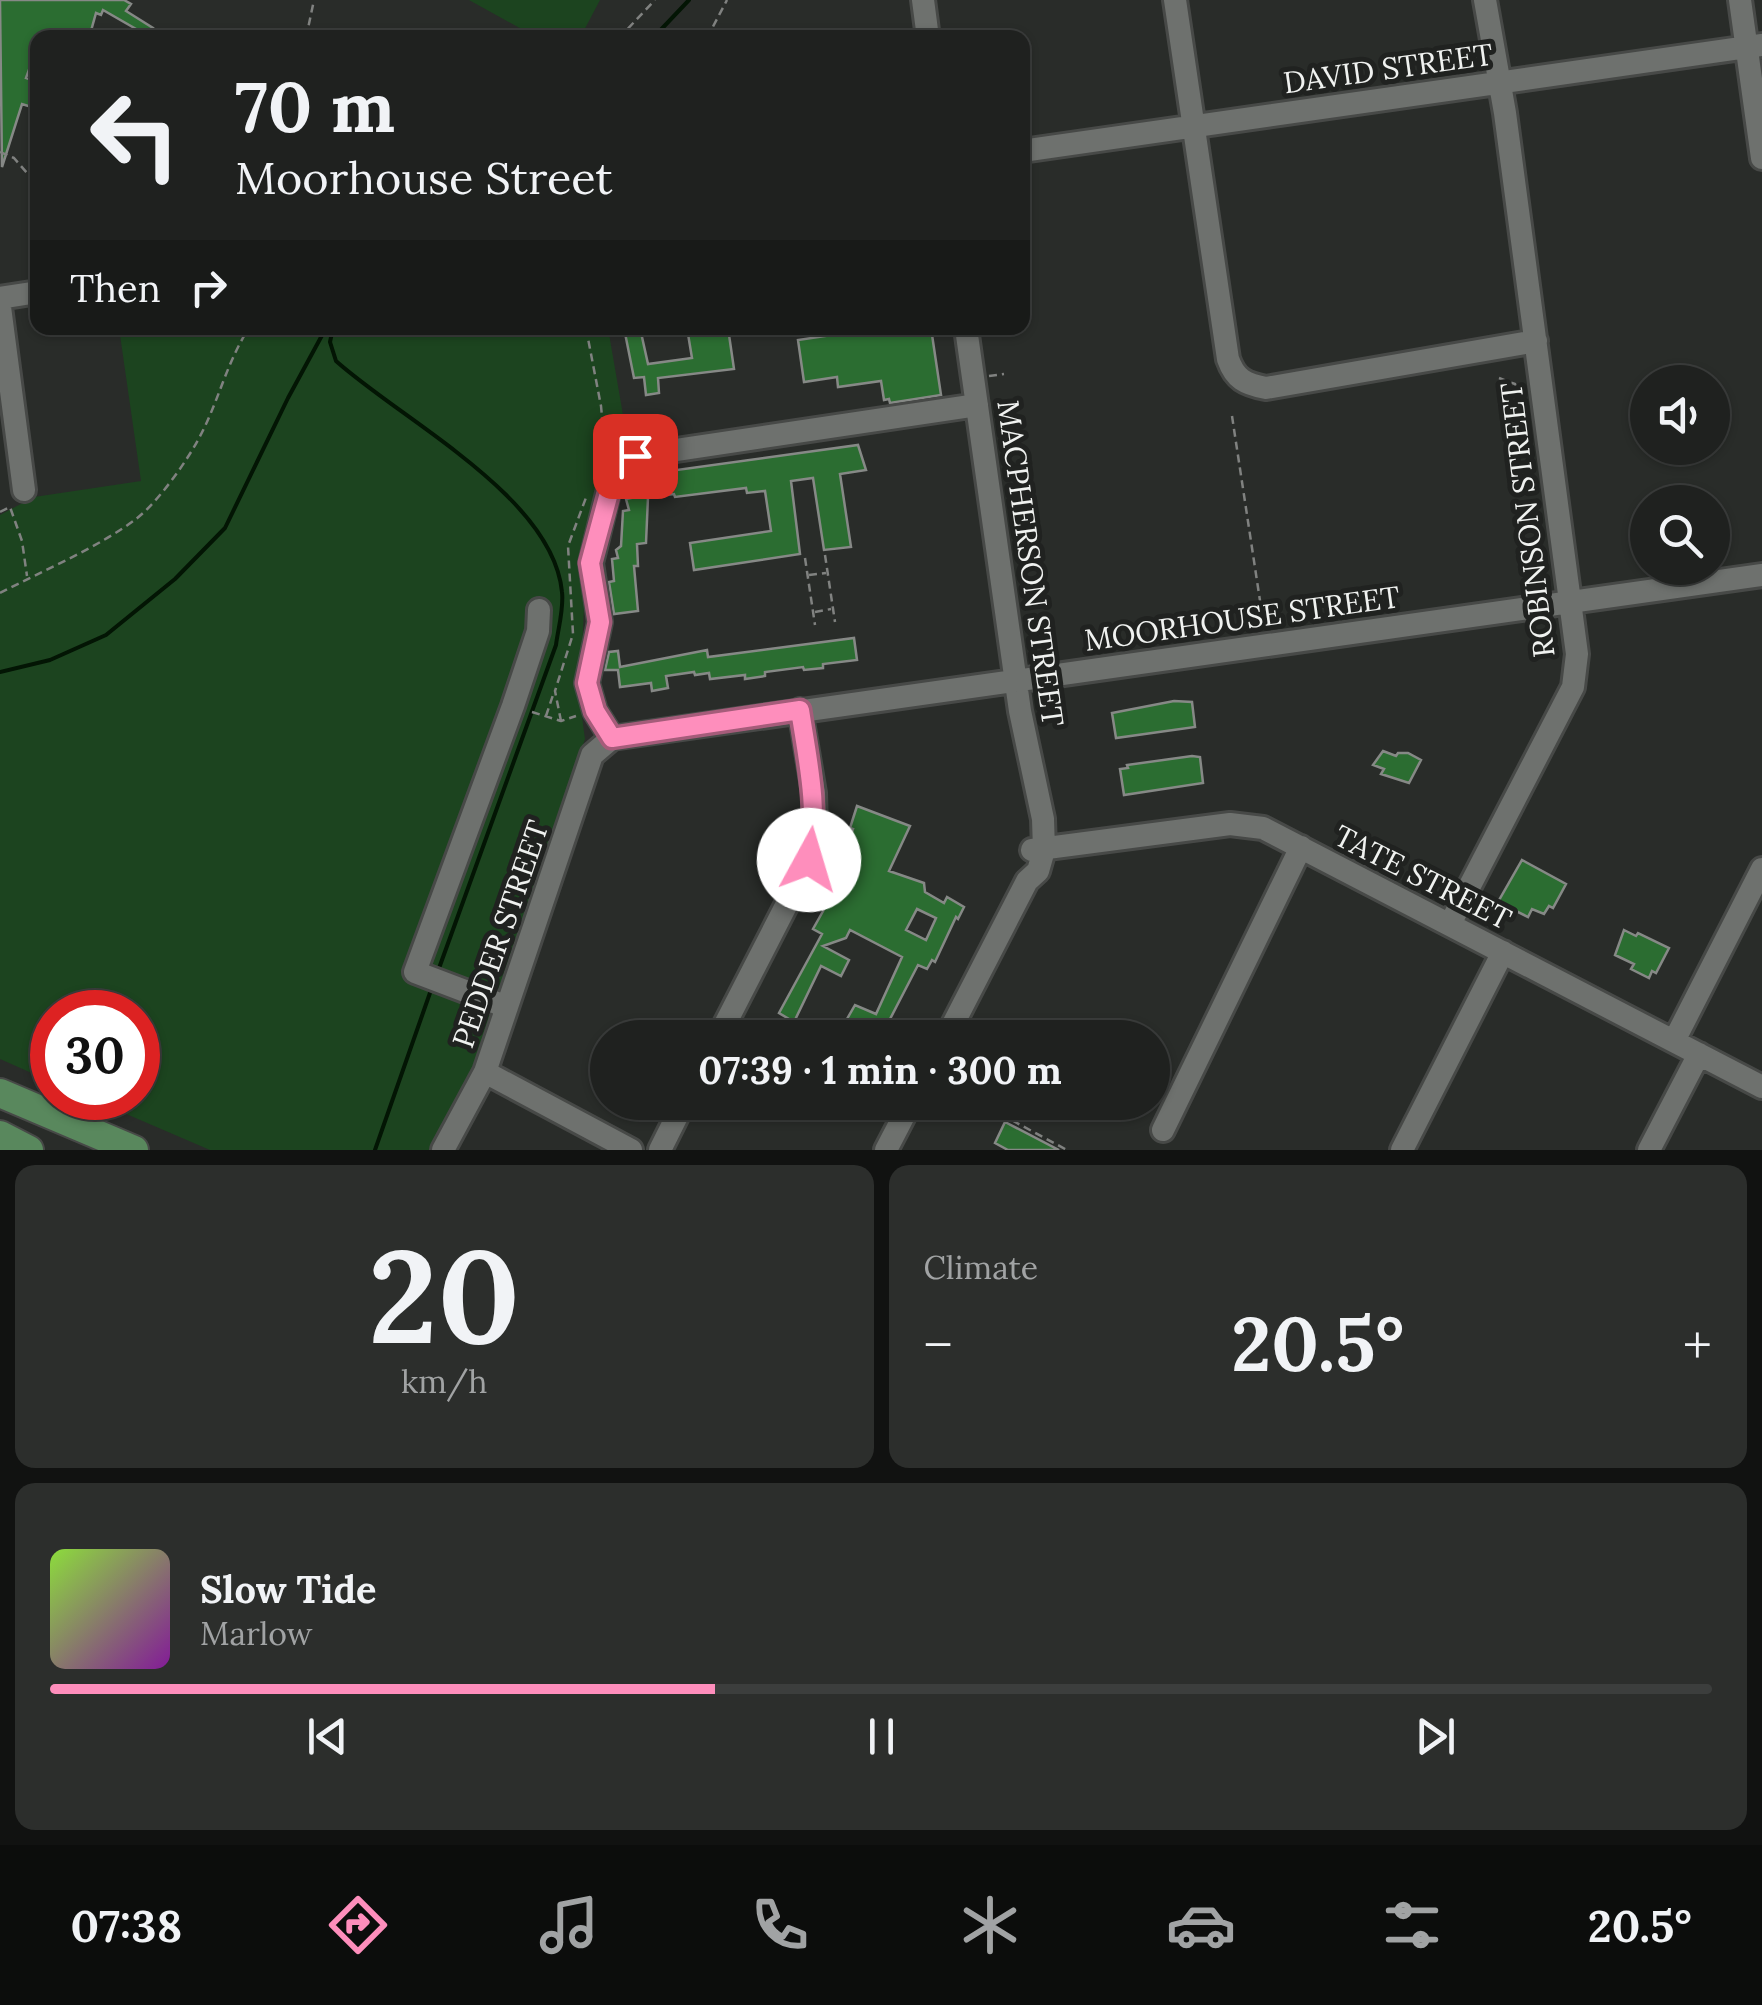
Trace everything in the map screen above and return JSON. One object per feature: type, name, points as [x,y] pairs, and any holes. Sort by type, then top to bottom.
[{"type":"main road","points":[[0,1093],[134,1150]]},
{"type":"main road","points":[[0,1135],[29,1150]]},
{"type":"street","points":[[923,0],[927,30]]},
{"type":"street","points":[[1175,0],[1233,373],[1241,380],[1266,388],[1536,341]]},
{"type":"street","name":"ROBINSON STREET","points":[[1450,924],[1572,687],[1578,654],[1500,82],[1484,0]]},
{"type":"street","points":[[1740,0],[1754,46],[1762,158]]},
{"type":"street","name":"DAVID STREET","points":[[1030,150],[1754,46]]},
{"type":"street","points":[[0,298],[30,293]]},
{"type":"street","points":[[0,307],[24,490]]},
{"type":"street","name":"MACPHERSON STREET","points":[[955,1020],[1027,881],[1026,867],[1038,850],[1034,818],[1038,806],[967,335]]},
{"type":"street","points":[[612,738],[595,711],[587,683],[600,622],[590,563],[607,476],[623,458],[977,406]]},
{"type":"street","name":"MOORHOUSE STREET","points":[[612,738],[1762,574]]},
{"type":"street","points":[[507,1007],[416,972],[531,712],[540,610]]},
{"type":"street","points":[[727,1020],[809,860],[816,828],[814,792],[800,710]]},
{"type":"street","name":"PEDDER STREET","points":[[443,1150],[485,1072],[592,755],[612,738]]},
{"type":"street","name":"TATE STREET","points":[[1038,850],[1230,824],[1262,828],[1762,1088]]},
{"type":"street","points":[[1163,1130],[1301,847]]},
{"type":"street","points":[[1674,1041],[1762,870]]},
{"type":"street","points":[[1402,1150],[1503,952]]},
{"type":"street","points":[[1649,1150],[1699,1054]]},
{"type":"street","points":[[485,1072],[631,1150]]},
{"type":"street","points":[[660,1150],[675,1120]]},
{"type":"street","points":[[886,1150],[902,1120]]},
{"type":"path","points":[[627,30],[655,0]]},
{"type":"path","points":[[711,30],[726,0]]},
{"type":"path","points":[[308,30],[315,1]]},
{"type":"path","points":[[0,152],[30,171]]},
{"type":"path","points":[[0,593],[120,529],[150,506],[196,445],[244,335]]},
{"type":"path","points":[[561,721],[555,690],[573,634],[568,546],[584,499],[607,476],[603,424],[587,335]]},
{"type":"path","points":[[983,377],[1004,374]]},
{"type":"path","points":[[1499,378],[1515,384],[1519,392]]},
{"type":"path","points":[[1232,416],[1266,644]]},
{"type":"path","points":[[0,512],[10,507],[22,541],[28,578]]},
{"type":"path","points":[[824,555],[835,622]]},
{"type":"path","points":[[805,558],[815,625]]},
{"type":"path","points":[[808,576],[828,573]]},
{"type":"path","points":[[813,612],[833,609]]},
{"type":"path","points":[[531,712],[555,690]]},
{"type":"path","points":[[531,712],[561,721],[586,712]]},
{"type":"path","points":[[1012,1120],[1068,1150]]},
{"type":"green space","points":[[469,0],[600,0],[584,30],[523,30]]},
{"type":"green space","points":[[120,335],[609,335],[627,438],[620,445],[585,582],[580,702],[585,739],[473,1067],[429,1150],[210,1150],[140,1120],[160,1120],[160,990],[30,990],[30,1072],[0,1059],[0,515],[34,497],[141,481]]},
{"type":"building","points":[[0,0],[124,0],[131,4],[126,11],[152,30],[136,30],[103,10],[101,15],[96,13],[91,30],[30,30],[30,67],[26,78],[30,79],[30,106],[22,104],[2,167]]},
{"type":"building","points":[[625,335],[642,335],[648,364],[692,358],[688,335],[729,335],[734,369],[658,378],[659,393],[646,395],[644,377],[634,378]]},
{"type":"building","points":[[832,335],[932,335],[941,395],[890,403],[889,399],[884,400],[881,381],[838,387],[837,377],[804,382],[798,340]]},
{"type":"building","points":[[858,445],[866,470],[840,474],[851,547],[824,550],[813,478],[791,481],[800,554],[694,570],[690,543],[771,531],[765,491],[747,493],[746,488],[648,497],[646,543],[637,544],[638,566],[634,566],[638,611],[614,614],[609,582],[614,581],[612,559],[618,558],[616,550],[621,546],[623,511],[629,510],[626,499],[636,497],[633,476]]},
{"type":"building","points":[[854,638],[857,660],[823,664],[823,668],[765,672],[765,676],[745,679],[745,675],[710,679],[709,673],[694,672],[666,676],[668,688],[652,691],[651,683],[620,687],[618,670],[605,670],[609,652],[618,651],[620,667],[707,650],[708,657]]},
{"type":"building","points":[[1174,701],[1192,702],[1195,727],[1116,738],[1112,713]]},
{"type":"building","points":[[1383,751],[1396,756],[1408,753],[1421,760],[1409,783],[1381,774],[1384,769],[1373,765]]},
{"type":"building","points":[[1200,757],[1203,783],[1124,795],[1120,769]]},
{"type":"building","points":[[857,806],[910,826],[889,871],[924,883],[925,892],[944,903],[947,897],[964,907],[935,962],[932,960],[927,969],[918,965],[890,1020],[847,1019],[855,1005],[876,1014],[902,957],[850,930],[846,938],[823,946],[849,960],[841,976],[821,966],[795,1020],[791,1020],[779,1013],[822,934],[813,929],[835,890],[830,888],[853,829],[850,828]],"holes":[[[917,909],[936,918],[926,940],[906,930]]]},
{"type":"building","points":[[1522,860],[1566,884],[1553,908],[1549,906],[1544,914],[1532,909],[1528,917],[1498,902]]},
{"type":"building","points":[[1624,930],[1669,948],[1656,973],[1652,971],[1649,978],[1631,969],[1634,964],[1615,955]]},
{"type":"building","points":[[1005,1122],[1059,1150],[1008,1150],[995,1143]]},
{"type":"waterway","points":[[661,30],[689,0]]},
{"type":"waterway","points":[[0,672],[50,660],[106,635],[175,579],[225,528],[322,335]]},
{"type":"waterway","points":[[332,335],[336,361],[471,463],[532,524],[552,557],[562,592],[556,645],[438,971]]},
{"type":"waterway","points":[[375,1150],[431,990]]},
{"type":"route","points":[[635,456],[623,458],[616,467],[590,563],[600,622],[587,683],[595,711],[612,738],[800,710],[814,792],[816,828],[809,860]]}]
